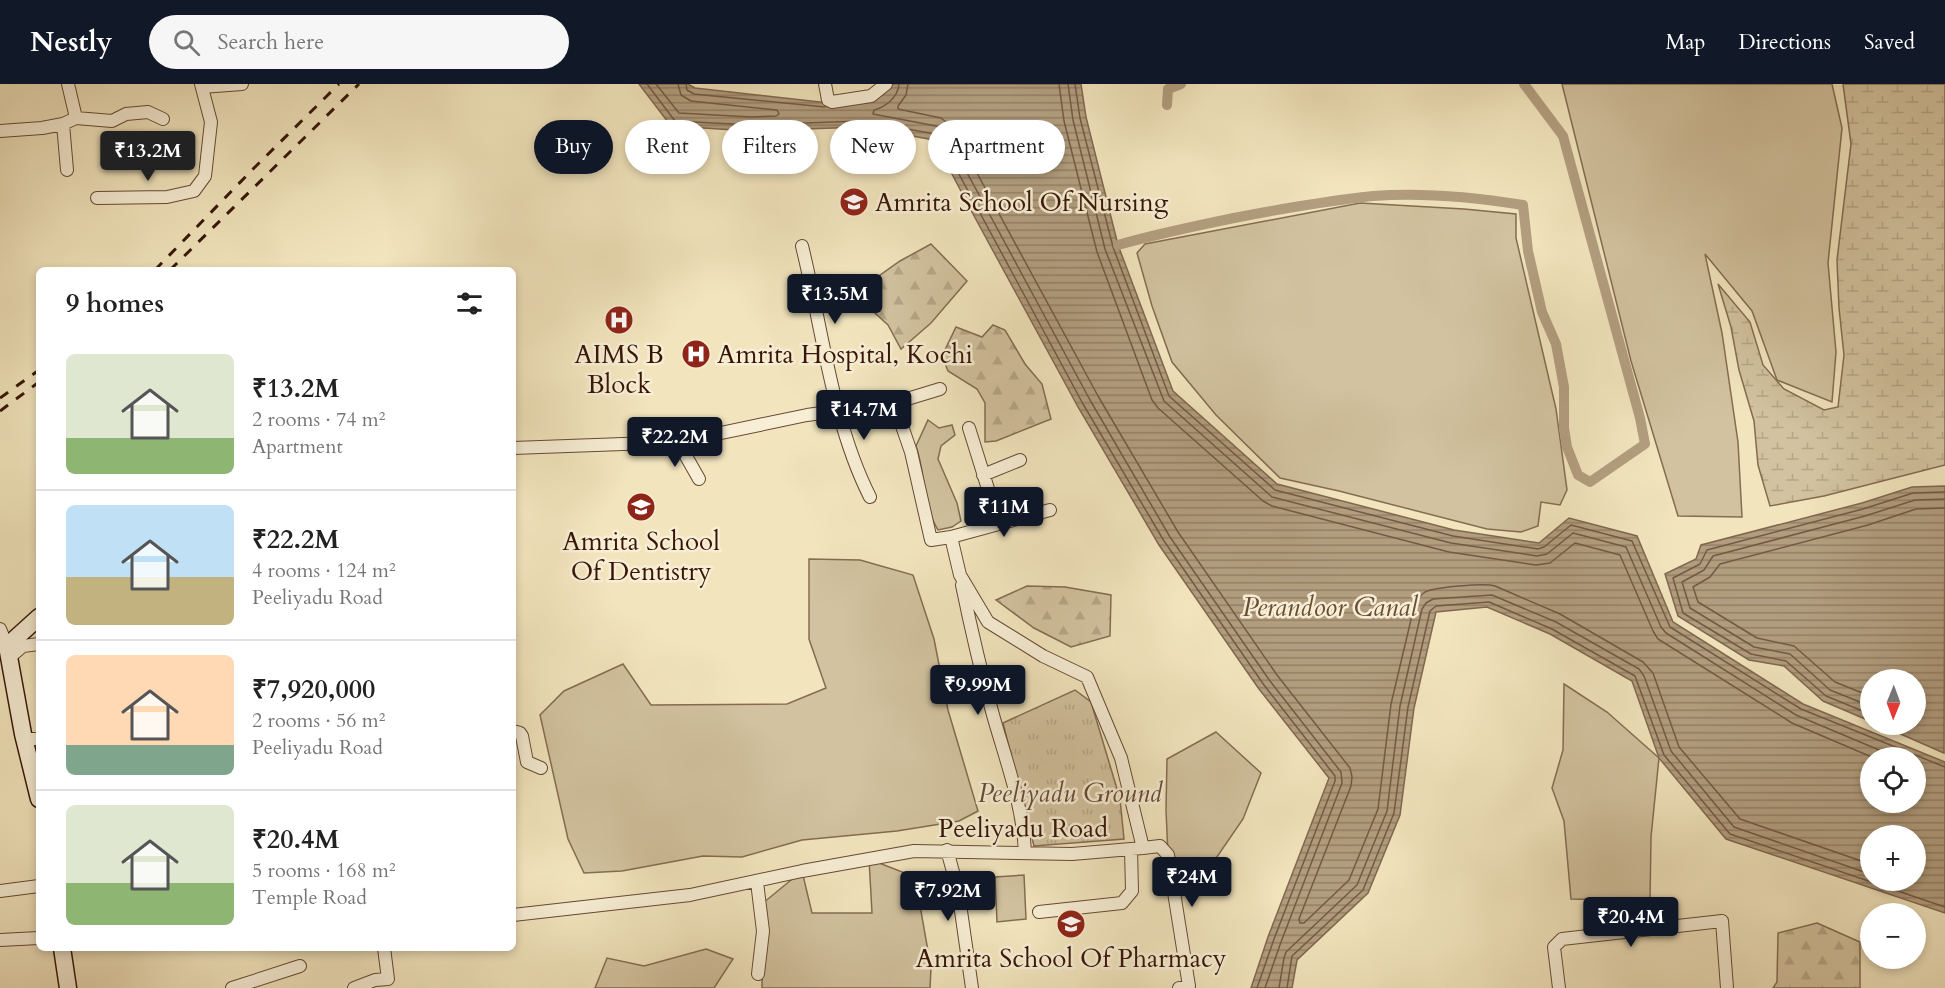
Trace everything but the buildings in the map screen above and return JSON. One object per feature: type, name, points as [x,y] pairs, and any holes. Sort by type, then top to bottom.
[{"type":"street","points":[[68,84],[76,118]]},
{"type":"street","points":[[97,198],[167,197],[194,191],[206,176],[211,122],[201,85],[243,84]]},
{"type":"street","points":[[825,84],[828,100],[832,102],[871,96],[886,84]]},
{"type":"street","points":[[0,131],[42,128],[63,124],[76,118],[112,121],[126,114],[148,112],[162,119]]},
{"type":"street","points":[[63,124],[67,170]]},
{"type":"street","points":[[802,246],[838,411],[870,497]]},
{"type":"street","points":[[516,448],[678,442],[807,415],[894,402],[940,389]]},
{"type":"street","points":[[894,402],[911,452],[931,540],[951,537],[1050,510]]},
{"type":"street","points":[[969,428],[999,524]]},
{"type":"street","points":[[678,442],[699,479]]},
{"type":"street","points":[[983,475],[1020,460]]},
{"type":"street","name":"Peeliyadu Road","points":[[516,915],[690,895],[802,871],[914,851],[1072,854],[1137,848],[1121,758],[1088,677],[1043,656],[988,622],[960,575],[951,537]]},
{"type":"street","points":[[960,575],[993,715],[1013,781],[1024,830],[1025,853]]},
{"type":"street","points":[[8,651],[36,620]]},
{"type":"street","points":[[0,629],[32,739],[36,773]]},
{"type":"street","points":[[8,651],[36,644]]},
{"type":"street","points":[[516,732],[522,736],[527,762],[541,768]]},
{"type":"street","points":[[1039,912],[1122,903],[1132,891],[1137,848],[1160,846],[1168,855],[1189,986],[1179,988]]},
{"type":"street","points":[[947,850],[958,890],[972,988]]},
{"type":"street","points":[[757,882],[763,931],[758,974]]},
{"type":"street","points":[[0,891],[36,886]]},
{"type":"street","points":[[1559,988],[1554,946],[1562,939],[1722,921],[1727,988]]},
{"type":"street","points":[[0,940],[36,938]]},
{"type":"street","points":[[62,951],[68,988]]},
{"type":"street","points":[[354,988],[375,980],[388,984],[384,951]]},
{"type":"street","points":[[232,988],[300,966]]},
{"type":"green space","points":[[1562,84],[1832,84],[1842,128],[1828,263],[1836,352],[1832,402],[1777,380],[1752,311],[1705,254],[1722,333],[1738,442],[1742,517],[1678,516],[1631,361]]},
{"type":"green space","points":[[1843,84],[1945,84],[1945,465],[1824,496],[1770,506],[1758,465],[1754,421],[1718,284],[1750,322],[1763,365],[1784,389],[1824,410],[1838,407],[1844,355],[1837,260],[1851,144]]},
{"type":"green space","points":[[1360,203],[1516,214],[1516,238],[1556,409],[1567,490],[1560,505],[1541,502],[1538,526],[1521,532],[1487,529],[1280,478],[1216,415],[1172,362],[1152,306],[1137,253],[1145,244]]},
{"type":"green space","points":[[931,244],[967,281],[931,323],[901,349],[888,325],[866,305],[876,278],[900,261]]},
{"type":"green space","points":[[993,325],[1005,330],[1025,364],[1042,384],[1051,419],[996,441],[985,442],[985,403],[977,389],[948,371],[942,356],[956,327],[982,337]]},
{"type":"green space","points":[[928,420],[939,428],[952,425],[955,435],[941,446],[938,459],[957,503],[961,521],[952,527],[938,530],[929,510],[916,446]]},
{"type":"green space","points":[[809,559],[860,560],[913,575],[934,639],[948,710],[978,811],[959,821],[897,831],[802,840],[742,857],[703,856],[622,871],[584,873],[568,839],[540,715],[564,691],[623,664],[651,705],[787,704],[826,688],[809,639]]},
{"type":"green space","points":[[1027,586],[1065,587],[1111,595],[1110,636],[1071,647],[1034,628],[996,600]]},
{"type":"green space","points":[[1564,684],[1607,712],[1659,758],[1651,837],[1650,901],[1571,899],[1564,821],[1552,788],[1563,750]]},
{"type":"green space","name":"Peeliyadu Ground","points":[[1075,690],[1091,702],[1120,799],[1124,839],[1034,846],[1003,723]]},
{"type":"green space","points":[[1216,732],[1261,773],[1243,819],[1197,886],[1168,855],[1167,759]]},
{"type":"green space","points":[[869,859],[915,877],[931,968],[930,988],[762,988],[763,903],[802,871],[812,913],[872,913]]},
{"type":"green space","points":[[1024,875],[1026,919],[997,922],[995,877]]},
{"type":"green space","points":[[1817,923],[1860,942],[1860,988],[1773,988],[1777,982],[1778,933]]},
{"type":"green space","points":[[706,949],[733,959],[714,988],[595,988],[607,958],[644,966]]},
{"type":"water","name":"Perandoor Canal","points":[[639,84],[688,84],[695,88],[820,102],[875,96],[888,84],[1081,84],[1086,117],[1118,245],[1173,391],[1277,484],[1454,530],[1539,543],[1569,518],[1637,536],[1673,622],[1803,704],[1860,727],[1860,735],[1879,735],[1908,747],[1860,747],[1860,813],[1926,813],[1926,754],[1945,762],[1945,913],[1926,907],[1926,903],[1915,903],[1880,891],[1926,891],[1926,825],[1860,825],[1860,884],[1726,839],[1659,758],[1632,681],[1550,634],[1487,607],[1436,612],[1414,708],[1400,815],[1368,893],[1297,960],[1292,988],[1251,988],[1268,937],[1329,778],[1259,689],[1159,545],[1078,407],[952,174],[1065,174],[1065,120],[928,120],[928,139],[916,137],[916,120],[830,120],[830,128],[818,129],[818,120],[722,120],[722,129],[710,128],[710,120],[666,120]]},
{"type":"water","points":[[1945,486],[1944,753],[1903,735],[1926,735],[1926,669],[1860,669],[1860,717],[1823,701],[1784,666],[1749,660],[1678,616],[1665,574],[1696,559],[1701,545],[1862,503],[1912,487]]},
{"type":"waterway","points":[[1167,105],[1168,89],[1181,84]]},
{"type":"waterway","points":[[1118,245],[1176,230],[1251,215],[1373,196],[1448,196],[1523,205],[1528,251],[1542,312],[1556,344],[1564,387],[1564,428],[1567,447],[1578,475],[1590,482],[1645,444],[1640,418],[1563,136],[1524,84]]},
{"type":"railway","points":[[158,267],[339,84]]},
{"type":"railway","points":[[173,267],[359,84]]},
{"type":"railway","points":[[0,398],[36,372]]},
{"type":"railway","points":[[0,411],[36,384]]},
{"type":"place","name":"Amrita School Of Nursing","points":[[854,202]]},
{"type":"place","name":"AIMS B Block","points":[[619,320]]},
{"type":"place","name":"Amrita Hospital, Kochi","points":[[696,354]]},
{"type":"place","name":"Amrita School Of Dentistry","points":[[641,507]]},
{"type":"place","name":"Amrita School Of Pharmacy","points":[[1071,924]]}]
